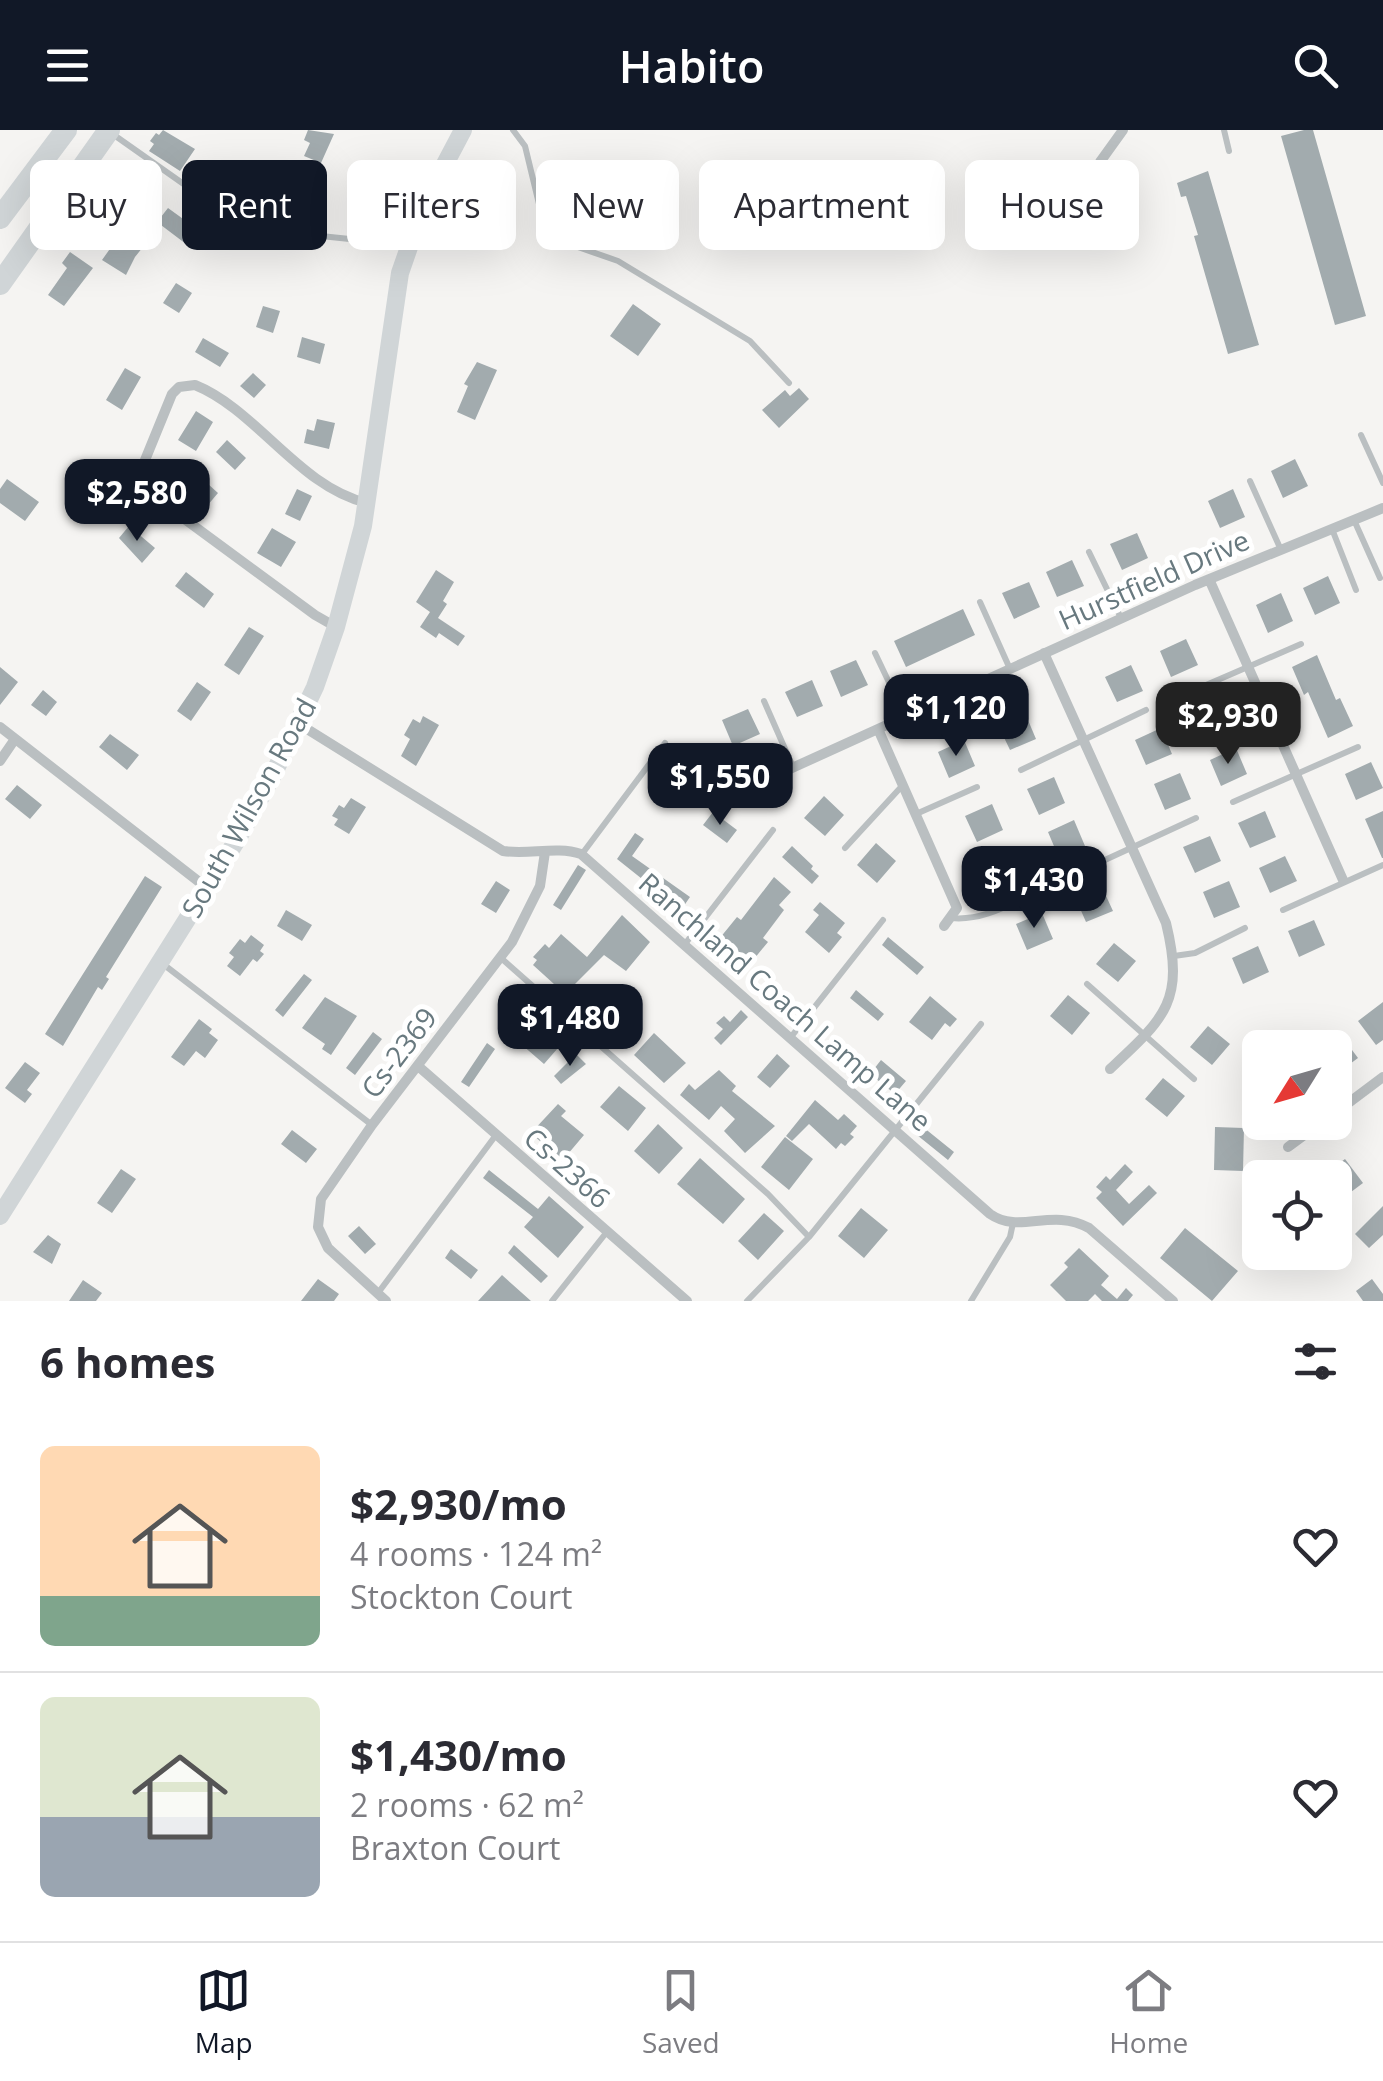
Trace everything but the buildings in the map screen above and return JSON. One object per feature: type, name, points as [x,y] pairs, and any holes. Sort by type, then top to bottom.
[{"type":"highway","points":[[0,218],[66,130]]},
{"type":"highway","points":[[0,284],[109,130]]},
{"type":"main road","name":"South Wilson Road","points":[[447,160],[463,130]]},
{"type":"main road","name":"South Wilson Road","points":[[0,1216],[208,888],[298,724],[336,627],[367,503],[392,308],[407,250]]},
{"type":"street","points":[[1101,160],[1123,130]]},
{"type":"street","points":[[336,627],[156,498],[143,465],[172,394],[178,388],[195,385],[326,484],[350,499],[367,503]]},
{"type":"street","name":"Hurstfield Drive","points":[[781,773],[1209,579],[1383,508]]},
{"type":"street","points":[[1209,579],[1343,880]]},
{"type":"street","points":[[1044,653],[1166,923],[1174,956],[1174,993],[1146,1034],[1110,1069]]},
{"type":"street","points":[[298,724],[503,850],[562,850],[581,854]]},
{"type":"street","points":[[0,727],[208,888]]},
{"type":"street","points":[[878,729],[958,908],[947,922]]},
{"type":"street","points":[[0,761],[15,739]]},
{"type":"street","name":"Cs-2369","points":[[382,1297],[336,1258],[322,1237],[318,1220],[321,1198],[501,958],[534,901],[545,852]]},
{"type":"street","name":"Ranchland Coach Lamp Lane","points":[[581,854],[990,1214],[1013,1223]]},
{"type":"street","name":"Cs-2366","points":[[418,1066],[687,1301]]},
{"type":"street","points":[[1352,1101],[1383,1078]]},
{"type":"street","points":[[1288,1148],[1298,1140]]},
{"type":"street","points":[[1013,1223],[1052,1217],[1078,1221],[1173,1301]]},
{"type":"lane","points":[[109,130],[212,204],[246,221],[272,231],[347,240]]},
{"type":"lane","points":[[513,130],[526,146],[540,208],[557,235],[575,246],[618,261],[750,340],[790,383]]},
{"type":"lane","points":[[1224,130],[1230,152]]},
{"type":"lane","points":[[1361,435],[1383,483]]},
{"type":"lane","points":[[1250,481],[1280,550]]},
{"type":"lane","points":[[1354,520],[1380,578]]},
{"type":"lane","points":[[1332,529],[1356,590]]},
{"type":"lane","points":[[1088,552],[1121,618]]},
{"type":"lane","points":[[980,602],[1010,668]]},
{"type":"lane","points":[[1183,695],[1301,644]]},
{"type":"lane","points":[[876,652],[905,716]]},
{"type":"lane","points":[[764,701],[793,768]]},
{"type":"lane","points":[[1021,770],[1146,710]]},
{"type":"lane","points":[[581,854],[665,743]]},
{"type":"lane","points":[[1233,802],[1358,748]]},
{"type":"lane","points":[[845,848],[903,785]]},
{"type":"lane","points":[[916,814],[977,787]]},
{"type":"lane","points":[[1068,876],[1196,818]]},
{"type":"lane","points":[[684,944],[772,830]]},
{"type":"lane","points":[[1282,910],[1343,880],[1383,866]]},
{"type":"lane","points":[[947,922],[990,914],[1030,895]]},
{"type":"lane","points":[[790,1037],[884,920]]},
{"type":"lane","points":[[1174,956],[1195,953],[1246,928]]},
{"type":"lane","points":[[501,958],[768,1194],[809,1236]]},
{"type":"lane","points":[[162,963],[372,1126]]},
{"type":"lane","points":[[1087,984],[1194,1079]]},
{"type":"lane","points":[[748,1301],[809,1236],[981,1024]]},
{"type":"lane","points":[[382,1297],[496,1135]]},
{"type":"lane","points":[[971,1301],[1010,1236],[1013,1223]]},
{"type":"lane","points":[[552,1301],[606,1233]]}]
